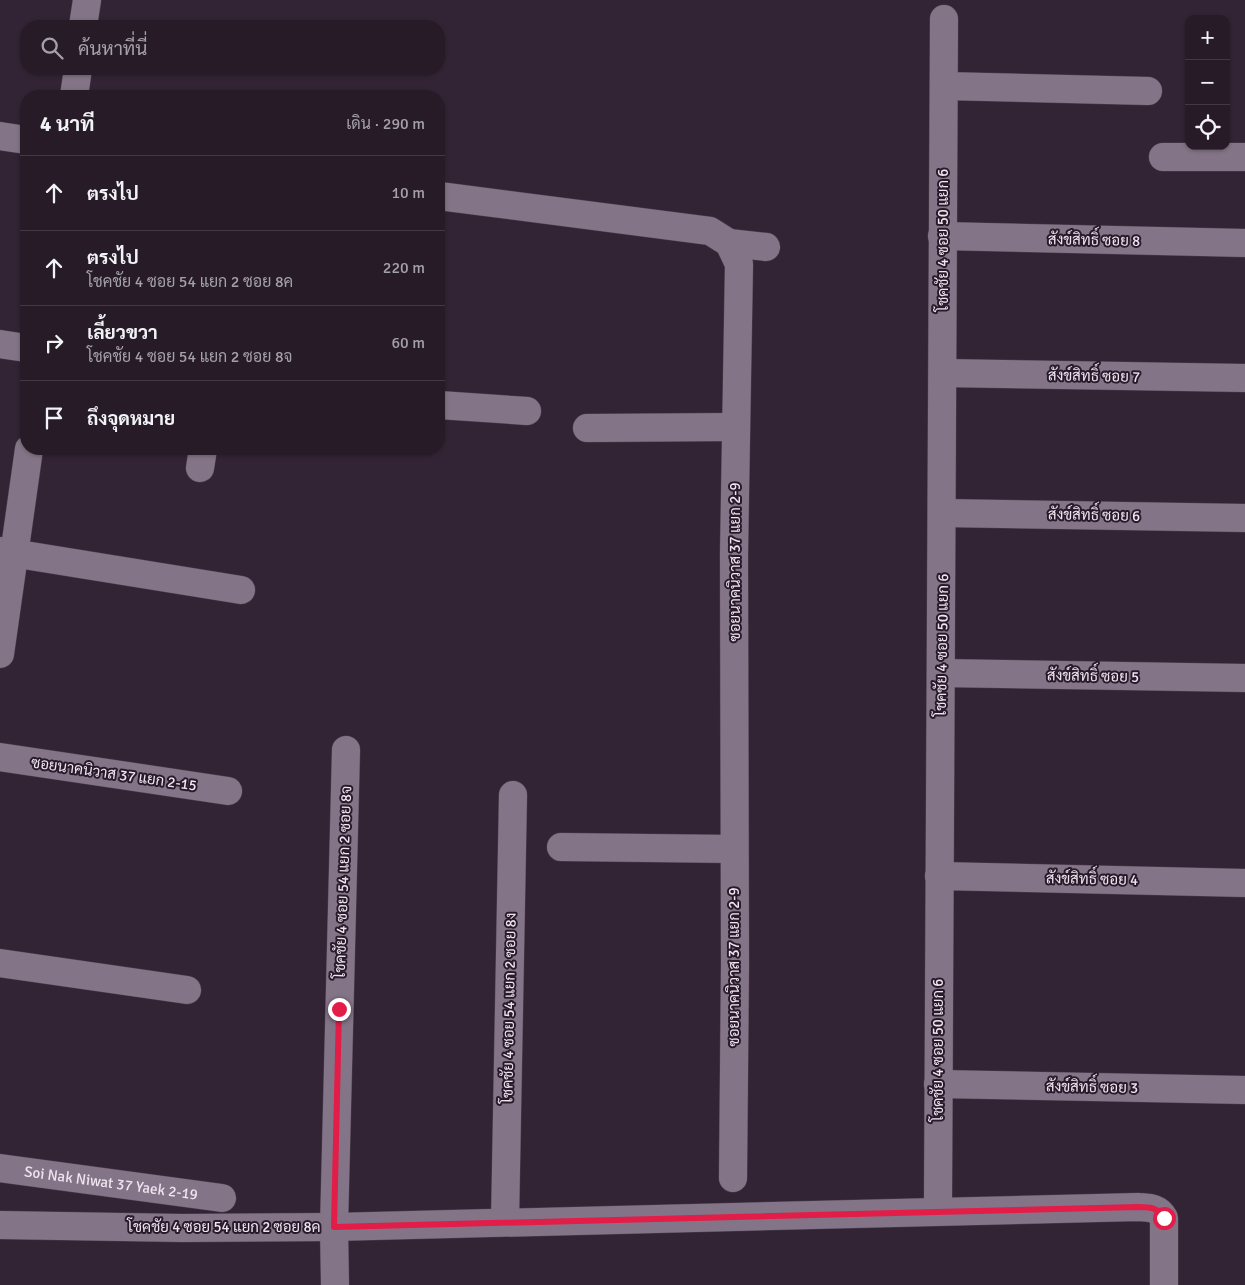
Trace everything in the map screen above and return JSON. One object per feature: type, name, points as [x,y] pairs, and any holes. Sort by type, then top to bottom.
[{"type":"street","points":[[84,20],[87,0]]},
{"type":"street","name":"โชคชัย 4 ซอย 50 แยก 6","points":[[938,1204],[943,513],[942,236],[944,19]]},
{"type":"street","points":[[75,90],[77,75]]},
{"type":"street","points":[[944,86],[1148,91]]},
{"type":"street","points":[[0,136],[20,139]]},
{"type":"street","points":[[1163,157],[1245,157]]},
{"type":"street","points":[[445,197],[710,231],[729,242],[766,247]]},
{"type":"street","name":"สังข์สิทธิ์ ซอย 8","points":[[942,236],[1245,244]]},
{"type":"street","name":"ซอยนาคนิวาส 37 แยก 2-9","points":[[729,242],[739,264],[736,427],[733,1178]]},
{"type":"street","points":[[0,344],[20,347]]},
{"type":"street","name":"สังข์สิทธิ์ ซอย 7","points":[[943,374],[1245,378]]},
{"type":"street","points":[[445,405],[527,411]]},
{"type":"street","points":[[586,428],[736,427]]},
{"type":"street","points":[[0,654],[8,552],[28,455]]},
{"type":"street","name":"สังข์สิทธิ์ ซอย 6","points":[[943,513],[1245,518]]},
{"type":"street","points":[[8,552],[241,590]]},
{"type":"street","name":"สังข์สิทธิ์ ซอย 5","points":[[941,673],[1245,678]]},
{"type":"street","name":"โชคชัย 4 ซอย 54 แยก 2 ซอย 8จ","points":[[335,1285],[334,1227],[346,750]]},
{"type":"street","name":"ซอยนาคนิวาส 37 แยก 2-15","points":[[0,757],[228,791]]},
{"type":"street","name":"โชคชัย 4 ซอย 54 แยก 2 ซอย 8ง","points":[[505,1222],[513,794]]},
{"type":"street","points":[[561,847],[734,849]]},
{"type":"street","name":"สังข์สิทธิ์ ซอย 4","points":[[939,876],[1245,883]]},
{"type":"street","points":[[0,963],[187,990]]},
{"type":"street","name":"สังข์สิทธิ์ ซอย 3","points":[[938,1084],[1245,1090]]},
{"type":"street","name":"Soi Nak Niwat 37 Yaek 2-19","points":[[0,1168],[222,1198]]},
{"type":"street","name":"โชคชัย 4 ซอย 54 แยก 2 ซอย 8ค","points":[[0,1225],[182,1228],[334,1227],[1138,1207],[1154,1208],[1161,1212],[1164,1218],[1164,1285]]},
{"type":"route","points":[[339,1009],[334,1227],[1138,1207],[1154,1208],[1161,1212],[1164,1218]]}]
